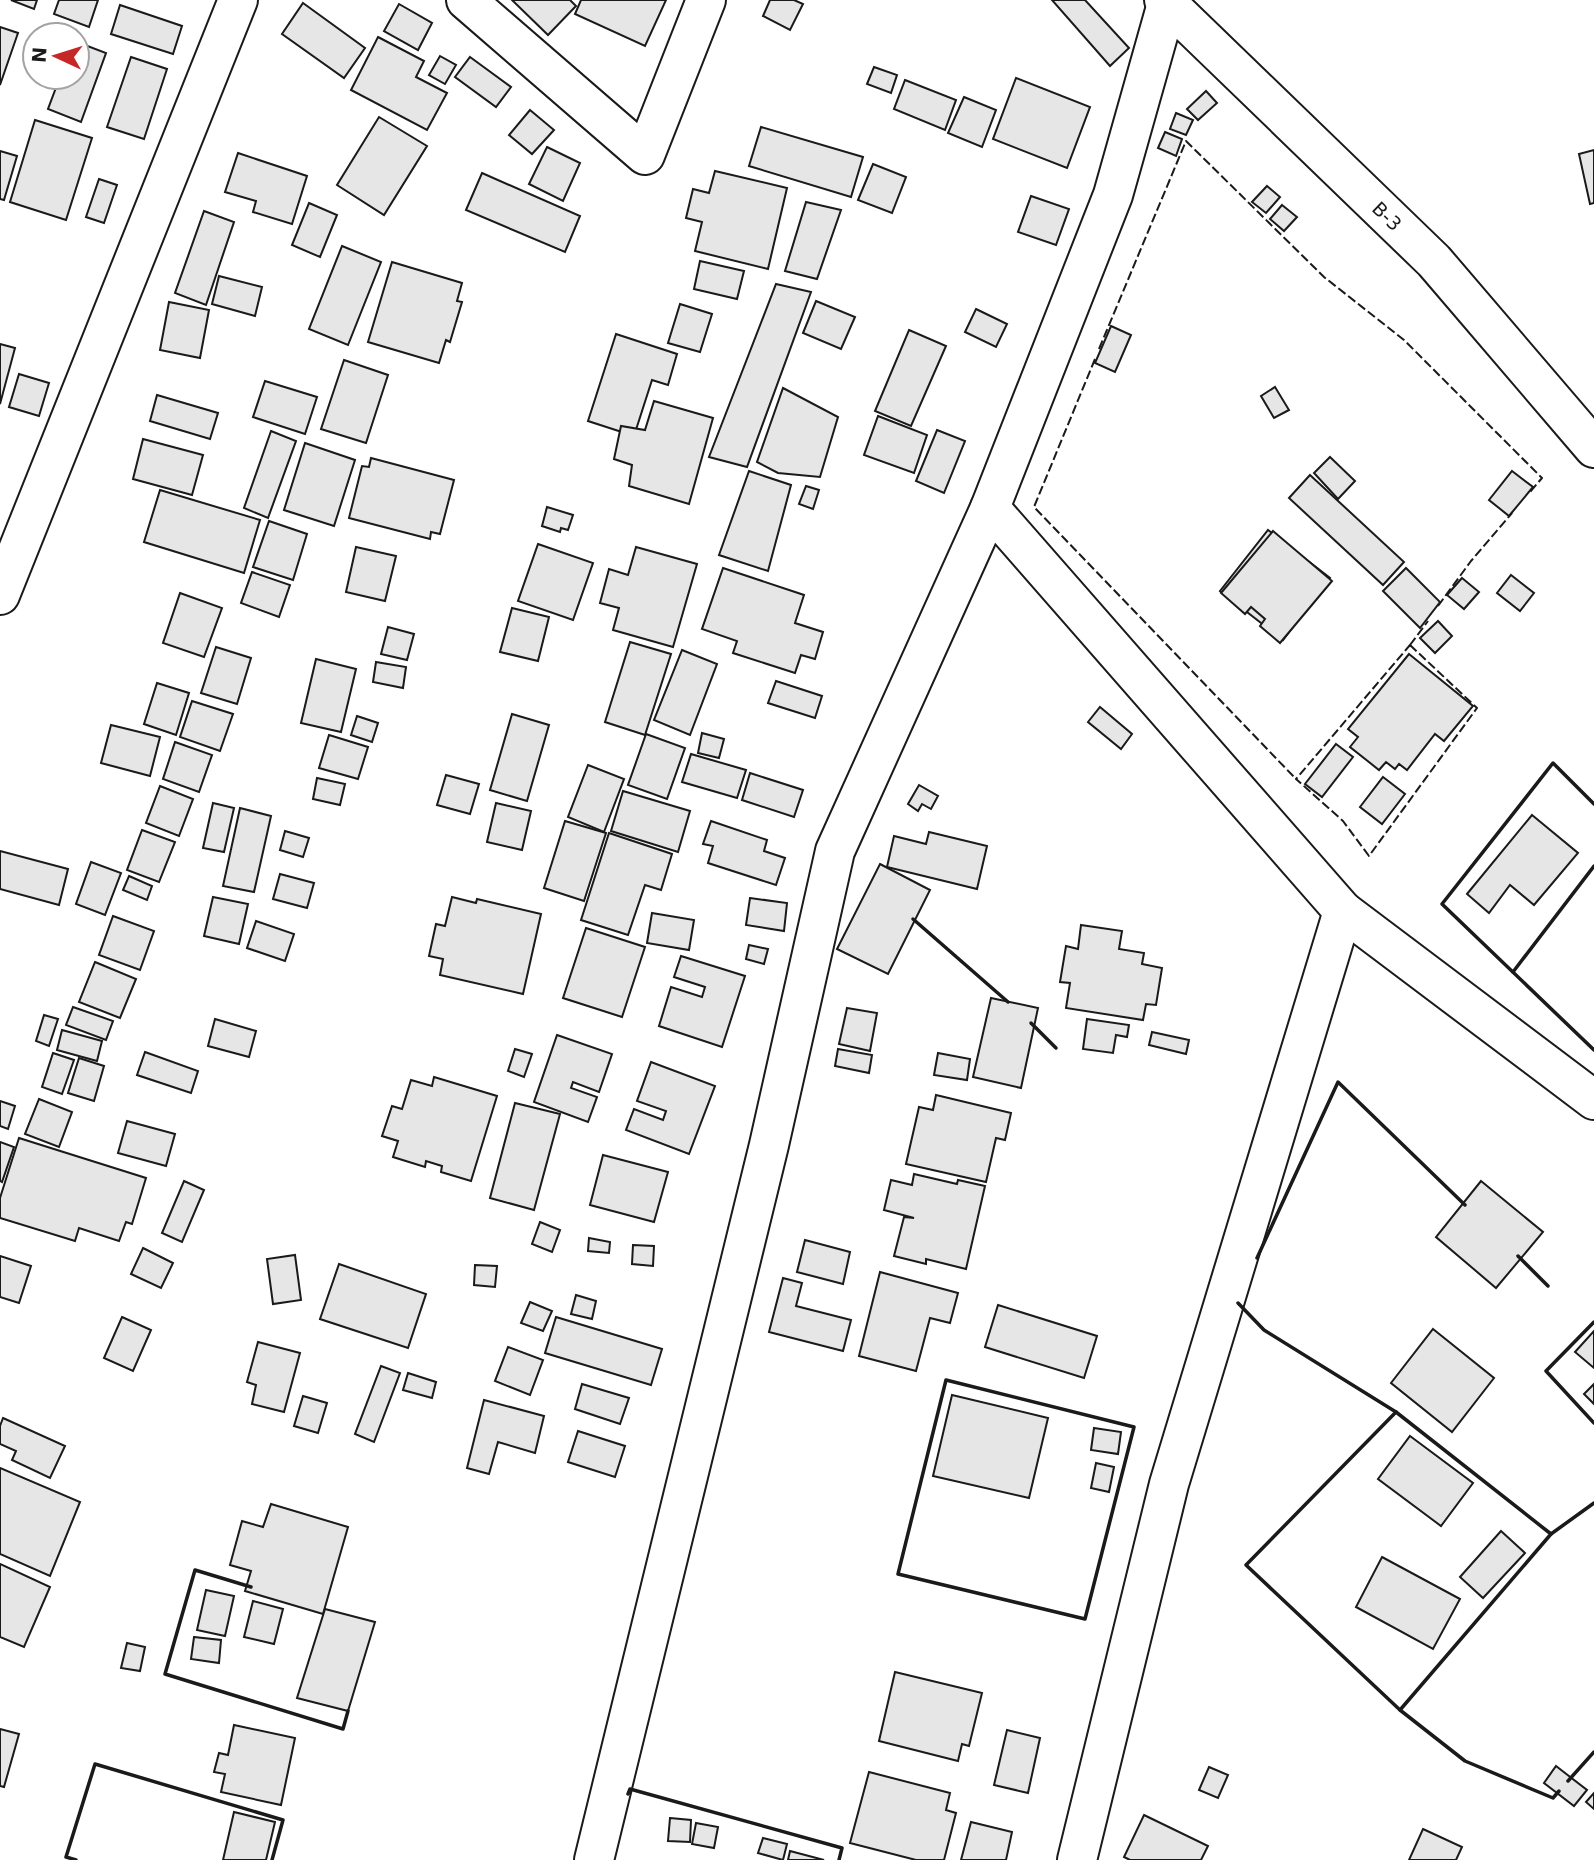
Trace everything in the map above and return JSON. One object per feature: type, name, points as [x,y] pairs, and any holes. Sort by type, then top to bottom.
[{"type":"street","points":[[0,595],[238,0]]},
{"type":"street","points":[[466,0],[645,155],[706,0]]},
{"type":"street","points":[[594,1860],[769,1145],[835,851],[990,508],[1113,195],[1166,1]]},
{"type":"street","name":"B-3","points":[[1166,1],[1434,261],[1594,448]]},
{"type":"street","points":[[990,508],[1343,911],[1594,1100]]},
{"type":"street","points":[[1077,1860],[1169,1484],[1343,911]]},
{"type":"building","points":[[11,0],[37,0],[34,9]]},
{"type":"building","points":[[59,0],[98,0],[91,21],[73,21],[54,14]]},
{"type":"building","points":[[512,0],[570,0],[576,6],[548,35]]},
{"type":"building","points":[[581,0],[666,0],[645,46],[575,14]]},
{"type":"building","points":[[770,0],[794,0],[803,4],[790,30],[763,16]]},
{"type":"building","points":[[1052,0],[1085,0],[1129,48],[1110,66]]},
{"type":"building","points":[[303,3],[365,48],[344,78],[282,34]]},
{"type":"building","points":[[399,4],[432,23],[418,50],[384,31]]},
{"type":"building","points":[[120,5],[182,26],[173,54],[111,34]]},
{"type":"building","points":[[0,27],[18,33],[0,85]]},
{"type":"building","points":[[378,37],[424,61],[416,77],[447,93],[427,130],[351,90]]},
{"type":"building","points":[[91,47],[106,53],[81,122],[48,109],[55,91],[91,91]]},
{"type":"building","points":[[440,56],[456,65],[445,84],[429,75]]},
{"type":"building","points":[[131,57],[167,69],[144,139],[107,127]]},
{"type":"building","points":[[470,57],[511,87],[496,107],[455,77]]},
{"type":"building","points":[[874,67],[897,75],[891,93],[867,84]]},
{"type":"building","points":[[1016,78],[1090,107],[1067,168],[993,139]]},
{"type":"building","points":[[905,80],[956,100],[945,130],[894,109]]},
{"type":"building","points":[[1206,91],[1217,103],[1198,120],[1187,109]]},
{"type":"building","points":[[964,97],[996,110],[982,147],[948,133]]},
{"type":"building","points":[[530,110],[554,130],[532,154],[509,135]]},
{"type":"building","points":[[1176,113],[1193,120],[1186,135],[1170,129]]},
{"type":"building","points":[[379,117],[427,146],[384,215],[337,185]]},
{"type":"building","points":[[35,120],[92,138],[66,220],[10,202]]},
{"type":"building","points":[[761,127],[863,157],[851,197],[749,166]]},
{"type":"building","points":[[1165,132],[1182,139],[1176,156],[1158,148]]},
{"type":"building","points":[[547,147],[580,163],[563,201],[529,184]]},
{"type":"building","points":[[1594,150],[1594,203],[1590,204],[1579,154]]},
{"type":"building","points":[[0,151],[17,156],[4,200],[0,199]]},
{"type":"building","points":[[238,153],[307,176],[292,224],[253,212],[256,201],[225,192]]},
{"type":"building","points":[[873,164],[906,177],[892,213],[858,200]]},
{"type":"building","points":[[715,171],[787,188],[768,269],[695,251],[702,222],[686,218],[693,189],[709,193]]},
{"type":"building","points":[[482,173],[580,216],[565,252],[466,210]]},
{"type":"building","points":[[99,179],[117,185],[104,223],[86,217]]},
{"type":"building","points":[[1267,186],[1280,197],[1266,213],[1252,202]]},
{"type":"building","points":[[1031,196],[1069,209],[1056,245],[1018,232]]},
{"type":"building","points":[[806,202],[841,210],[817,279],[785,271]]},
{"type":"building","points":[[309,203],[337,215],[320,257],[292,245]]},
{"type":"building","points":[[1282,205],[1297,217],[1284,231],[1270,219]]},
{"type":"building","points":[[204,211],[234,222],[206,305],[175,293]]},
{"type":"building","points":[[342,246],[381,262],[348,345],[309,329]]},
{"type":"building","points":[[700,261],[744,271],[737,299],[694,289]]},
{"type":"building","points":[[392,262],[462,283],[457,301],[462,302],[450,342],[446,340],[439,363],[368,342]]},
{"type":"building","points":[[219,276],[262,287],[255,316],[212,304]]},
{"type":"building","points":[[776,284],[811,292],[747,467],[709,457]]},
{"type":"building","points":[[816,301],[855,317],[841,349],[803,333]]},
{"type":"building","points":[[169,302],[209,310],[200,358],[160,350]]},
{"type":"building","points":[[680,304],[712,314],[700,352],[668,343]]},
{"type":"building","points":[[976,309],[1007,324],[996,347],[965,332]]},
{"type":"building","points":[[1111,326],[1131,335],[1115,372],[1095,363]]},
{"type":"building","points":[[909,330],[946,346],[911,426],[875,411]]},
{"type":"building","points":[[616,334],[677,354],[668,385],[652,380],[634,436],[588,421]]},
{"type":"building","points":[[0,344],[15,348],[0,404]]},
{"type":"building","points":[[344,360],[388,375],[366,443],[321,429]]},
{"type":"building","points":[[19,374],[49,383],[39,416],[9,407]]},
{"type":"building","points":[[265,381],[317,397],[305,434],[253,417]]},
{"type":"building","points":[[1275,387],[1289,410],[1274,418],[1261,396]]},
{"type":"building","points":[[783,388],[838,417],[820,477],[778,473],[757,462]]},
{"type":"building","points":[[157,395],[218,413],[210,439],[150,421]]},
{"type":"building","points":[[654,401],[713,418],[689,504],[629,486],[632,465],[614,459],[621,426],[645,430]]},
{"type":"building","points":[[878,416],[927,435],[914,473],[864,455]]},
{"type":"building","points":[[937,430],[965,441],[944,493],[916,481]]},
{"type":"building","points":[[271,431],[296,441],[268,518],[244,508]]},
{"type":"building","points":[[143,439],[203,455],[192,495],[133,479]]},
{"type":"building","points":[[305,443],[355,460],[334,526],[284,510]]},
{"type":"building","points":[[1330,457],[1355,481],[1338,499],[1314,473]]},
{"type":"building","points":[[371,458],[454,480],[440,534],[431,532],[430,539],[349,518],[362,466],[369,467]]},
{"type":"building","points":[[749,471],[791,485],[768,571],[719,555]]},
{"type":"building","points":[[1512,471],[1533,487],[1509,516],[1489,500]]},
{"type":"building","points":[[1310,475],[1404,562],[1383,585],[1289,498]]},
{"type":"building","points":[[806,486],[819,490],[813,509],[799,504]]},
{"type":"building","points":[[160,490],[260,520],[244,573],[144,542]]},
{"type":"building","points":[[547,507],[573,515],[568,530],[561,528],[560,532],[542,526]]},
{"type":"building","points":[[269,521],[307,534],[293,580],[253,567]]},
{"type":"building","points":[[1268,530],[1330,578],[1283,640],[1220,591]]},
{"type":"building","points":[[1273,531],[1332,581],[1280,643],[1260,626],[1265,619],[1251,607],[1245,614],[1221,593]]},
{"type":"building","points":[[538,544],[593,563],[573,620],[518,601]]},
{"type":"building","points":[[356,547],[396,556],[385,601],[346,592]]},
{"type":"building","points":[[636,547],[697,564],[673,647],[613,630],[619,608],[600,603],[609,569],[628,575]]},
{"type":"building","points":[[723,568],[804,595],[795,623],[823,632],[815,659],[801,655],[795,673],[733,653],[737,641],[702,629]]},
{"type":"building","points":[[1406,568],[1440,602],[1420,628],[1383,591]]},
{"type":"building","points":[[252,572],[290,585],[279,617],[241,603]]},
{"type":"building","points":[[1511,575],[1534,593],[1520,611],[1497,593]]},
{"type":"building","points":[[1462,578],[1479,592],[1464,609],[1447,595]]},
{"type":"building","points":[[180,593],[222,608],[204,657],[163,643]]},
{"type":"building","points":[[512,608],[549,617],[538,661],[500,652]]},
{"type":"building","points":[[1438,621],[1452,636],[1435,653],[1420,638]]},
{"type":"building","points":[[388,627],[414,634],[407,660],[381,654]]},
{"type":"building","points":[[630,642],[671,654],[645,735],[605,722]]},
{"type":"building","points":[[216,647],[251,658],[237,704],[201,693]]},
{"type":"building","points":[[682,650],[717,664],[690,735],[654,720]]},
{"type":"building","points":[[1409,654],[1473,706],[1444,741],[1435,734],[1407,770],[1399,764],[1395,769],[1386,762],[1379,770],[1350,747],[1358,737],[1348,729]]},
{"type":"building","points":[[316,659],[356,669],[341,732],[301,723]]},
{"type":"building","points":[[376,662],[406,667],[403,688],[373,682]]},
{"type":"building","points":[[776,681],[822,696],[815,718],[768,703]]},
{"type":"building","points":[[157,683],[189,693],[176,735],[144,724]]},
{"type":"building","points":[[192,701],[233,714],[220,751],[180,737]]},
{"type":"building","points":[[1100,707],[1132,734],[1121,749],[1088,722]]},
{"type":"building","points":[[512,714],[549,725],[527,801],[490,790]]},
{"type":"building","points":[[357,716],[378,723],[372,742],[351,735]]},
{"type":"building","points":[[111,725],[160,737],[150,776],[101,763]]},
{"type":"building","points":[[702,733],[724,739],[719,758],[698,753]]},
{"type":"building","points":[[646,734],[685,748],[667,799],[628,785]]},
{"type":"building","points":[[329,735],[368,747],[358,779],[319,768]]},
{"type":"building","points":[[175,742],[212,755],[199,792],[163,779]]},
{"type":"building","points":[[1336,744],[1353,757],[1322,797],[1305,784]]},
{"type":"building","points":[[691,754],[746,770],[737,798],[682,782]]},
{"type":"building","points":[[588,765],[624,779],[604,832],[568,817]]},
{"type":"building","points":[[750,773],[803,790],[794,817],[742,800]]},
{"type":"building","points":[[446,775],[479,784],[470,814],[437,805]]},
{"type":"building","points":[[1383,777],[1405,794],[1382,824],[1360,807]]},
{"type":"building","points":[[317,778],[345,784],[340,805],[313,799]]},
{"type":"building","points":[[919,785],[938,796],[931,809],[922,804],[918,811],[908,804]]},
{"type":"building","points":[[160,786],[193,799],[179,836],[146,823]]},
{"type":"building","points":[[623,791],[690,811],[678,852],[611,831]]},
{"type":"building","points":[[213,803],[234,808],[224,852],[203,848]]},
{"type":"building","points":[[496,803],[531,811],[522,850],[487,842]]},
{"type":"building","points":[[240,808],[271,816],[254,892],[223,886]]},
{"type":"building","points":[[1532,815],[1578,853],[1534,905],[1510,885],[1489,913],[1467,894]]},
{"type":"building","points":[[565,821],[606,833],[584,901],[544,888]]},
{"type":"building","points":[[711,821],[767,840],[764,851],[785,858],[776,885],[708,863],[713,846],[703,844]]},
{"type":"building","points":[[142,830],[175,842],[159,882],[127,870]]},
{"type":"building","points":[[285,831],[309,838],[303,857],[280,850]]},
{"type":"building","points":[[929,832],[987,846],[977,889],[887,867],[894,836],[926,844]]},
{"type":"building","points":[[609,833],[672,854],[661,890],[645,885],[628,935],[581,920]]},
{"type":"building","points":[[0,851],[68,869],[59,905],[0,889]]},
{"type":"building","points":[[91,862],[121,873],[105,915],[76,904]]},
{"type":"building","points":[[880,864],[930,890],[888,974],[837,949]]},
{"type":"building","points":[[280,874],[314,883],[307,908],[273,899]]},
{"type":"building","points":[[129,876],[152,886],[147,900],[123,890]]},
{"type":"building","points":[[213,897],[248,904],[239,944],[204,936]]},
{"type":"building","points":[[452,897],[476,903],[477,899],[541,914],[523,994],[440,975],[443,959],[429,956],[436,924],[445,926]]},
{"type":"building","points":[[750,898],[787,903],[784,931],[746,925]]},
{"type":"building","points":[[652,913],[694,920],[689,950],[647,943]]},
{"type":"building","points":[[113,916],[154,931],[140,970],[99,955]]},
{"type":"building","points":[[256,921],[294,934],[285,961],[247,948]]},
{"type":"building","points":[[1081,925],[1122,931],[1119,949],[1144,953],[1142,964],[1162,968],[1156,1005],[1146,1004],[1143,1020],[1066,1008],[1070,983],[1060,982],[1066,946],[1078,949]]},
{"type":"building","points":[[586,928],[645,947],[622,1017],[563,998]]},
{"type":"building","points":[[749,945],[768,949],[764,964],[746,959]]},
{"type":"building","points":[[681,956],[745,976],[722,1047],[659,1026],[671,987],[702,997],[705,987],[674,977]]},
{"type":"building","points":[[95,962],[136,979],[120,1018],[79,1002]]},
{"type":"building","points":[[991,998],[1038,1008],[1021,1088],[973,1077]]},
{"type":"building","points":[[73,1007],[113,1021],[106,1040],[66,1025]]},
{"type":"building","points":[[847,1008],[877,1013],[870,1051],[839,1044]]},
{"type":"building","points":[[44,1015],[58,1019],[49,1046],[36,1041]]},
{"type":"building","points":[[215,1019],[256,1031],[249,1057],[208,1046]]},
{"type":"building","points":[[1087,1019],[1129,1025],[1127,1037],[1116,1035],[1113,1053],[1083,1049]]},
{"type":"building","points":[[62,1030],[102,1041],[97,1061],[57,1050]]},
{"type":"building","points":[[1152,1032],[1189,1040],[1186,1054],[1149,1045]]},
{"type":"building","points":[[557,1035],[612,1054],[599,1092],[573,1082],[571,1088],[597,1097],[588,1122],[534,1102]]},
{"type":"building","points":[[515,1049],[532,1054],[524,1077],[508,1071]]},
{"type":"building","points":[[838,1049],[872,1055],[869,1073],[835,1066]]},
{"type":"building","points":[[145,1052],[198,1071],[191,1093],[137,1075]]},
{"type":"building","points":[[53,1053],[74,1060],[62,1094],[42,1087]]},
{"type":"building","points":[[938,1053],[970,1059],[967,1080],[934,1075]]},
{"type":"building","points":[[79,1058],[104,1066],[94,1101],[68,1093]]},
{"type":"building","points":[[651,1062],[715,1086],[689,1154],[626,1130],[634,1109],[663,1120],[666,1111],[637,1101]]},
{"type":"building","points":[[434,1077],[497,1096],[471,1181],[441,1172],[442,1166],[426,1161],[425,1167],[393,1157],[398,1141],[382,1136],[392,1106],[402,1109],[411,1080],[432,1086]]},
{"type":"building","points":[[936,1095],[1011,1113],[1005,1140],[996,1138],[986,1182],[906,1164],[919,1107],[933,1110]]},
{"type":"building","points":[[39,1099],[72,1112],[59,1147],[25,1134]]},
{"type":"building","points":[[0,1101],[15,1106],[8,1129],[0,1126]]},
{"type":"building","points":[[515,1103],[560,1114],[534,1210],[490,1198]]},
{"type":"building","points":[[127,1121],[175,1134],[166,1166],[118,1153]]},
{"type":"building","points":[[19,1138],[146,1178],[132,1224],[126,1222],[119,1241],[79,1228],[75,1241],[0,1218],[0,1198]]},
{"type":"building","points":[[0,1142],[14,1147],[2,1182],[0,1181]]},
{"type":"building","points":[[603,1155],[668,1172],[654,1222],[590,1205]]},
{"type":"building","points":[[914,1174],[957,1184],[958,1180],[985,1186],[966,1269],[926,1259],[926,1264],[894,1256],[904,1217],[914,1218],[884,1210],[891,1180],[912,1185]]},
{"type":"building","points":[[184,1181],[204,1190],[182,1242],[162,1233]]},
{"type":"building","points":[[1481,1181],[1543,1232],[1496,1288],[1436,1237]]},
{"type":"building","points":[[540,1222],[560,1230],[552,1252],[532,1244]]},
{"type":"building","points":[[589,1238],[610,1242],[609,1253],[588,1251]]},
{"type":"building","points":[[805,1240],[850,1252],[843,1284],[797,1272]]},
{"type":"building","points":[[633,1245],[654,1246],[653,1266],[632,1264]]},
{"type":"building","points":[[143,1248],[173,1263],[161,1288],[131,1274]]},
{"type":"building","points":[[295,1255],[301,1300],[273,1304],[267,1259]]},
{"type":"building","points":[[0,1256],[31,1266],[19,1303],[0,1297]]},
{"type":"building","points":[[339,1264],[426,1294],[408,1348],[320,1319]]},
{"type":"building","points":[[475,1265],[497,1266],[495,1287],[474,1285]]},
{"type":"building","points":[[880,1272],[958,1293],[950,1323],[930,1318],[916,1371],[859,1356]]},
{"type":"building","points":[[783,1278],[802,1283],[796,1306],[851,1320],[843,1351],[769,1332]]},
{"type":"building","points":[[576,1295],[596,1301],[592,1319],[571,1314]]},
{"type":"building","points":[[530,1302],[552,1311],[543,1331],[521,1323]]},
{"type":"building","points":[[998,1305],[1097,1336],[1084,1378],[985,1347]]},
{"type":"building","points":[[122,1317],[151,1330],[133,1371],[104,1358]]},
{"type":"building","points":[[556,1317],[662,1349],[651,1385],[545,1353]]},
{"type":"building","points":[[1433,1329],[1494,1378],[1452,1432],[1391,1383]]},
{"type":"building","points":[[1594,1331],[1594,1368],[1575,1352]]},
{"type":"building","points":[[258,1342],[300,1353],[284,1412],[252,1404],[256,1385],[247,1382]]},
{"type":"building","points":[[508,1347],[543,1360],[530,1395],[495,1381]]},
{"type":"building","points":[[381,1366],[400,1373],[374,1442],[355,1434]]},
{"type":"building","points":[[408,1373],[436,1382],[432,1398],[403,1390]]},
{"type":"building","points":[[582,1384],[629,1398],[620,1424],[575,1409]]},
{"type":"building","points":[[1594,1384],[1594,1404],[1584,1394]]},
{"type":"building","points":[[952,1395],[1048,1418],[1029,1498],[933,1476]]},
{"type":"building","points":[[303,1396],[327,1403],[318,1433],[294,1426]]},
{"type":"building","points":[[484,1400],[544,1416],[535,1453],[498,1442],[489,1474],[467,1468]]},
{"type":"building","points":[[3,1418],[65,1446],[50,1478],[12,1460],[16,1451],[0,1444]]},
{"type":"building","points":[[1094,1428],[1121,1432],[1118,1454],[1091,1450]]},
{"type":"building","points":[[578,1431],[625,1446],[615,1477],[568,1462]]},
{"type":"building","points":[[1410,1436],[1473,1483],[1441,1526],[1378,1479]]},
{"type":"building","points":[[1096,1463],[1114,1467],[1109,1492],[1091,1488]]},
{"type":"building","points":[[0,1468],[80,1502],[50,1576],[0,1554]]},
{"type":"building","points":[[271,1504],[348,1527],[323,1614],[245,1591],[251,1571],[230,1565],[242,1521],[263,1527]]},
{"type":"building","points":[[1501,1531],[1525,1553],[1483,1598],[1460,1577]]},
{"type":"building","points":[[1382,1557],[1460,1599],[1433,1649],[1356,1607]]},
{"type":"building","points":[[0,1564],[50,1587],[24,1647],[0,1637]]},
{"type":"building","points":[[206,1590],[234,1596],[225,1636],[197,1630]]},
{"type":"building","points":[[253,1601],[283,1609],[274,1644],[244,1637]]},
{"type":"building","points":[[325,1609],[375,1622],[348,1711],[297,1698]]},
{"type":"building","points":[[194,1637],[221,1640],[219,1663],[191,1659]]},
{"type":"building","points":[[127,1643],[145,1647],[140,1671],[121,1668]]},
{"type":"building","points":[[895,1672],[982,1693],[969,1746],[962,1744],[958,1761],[879,1741]]},
{"type":"building","points":[[234,1725],[295,1738],[281,1805],[221,1792],[225,1774],[214,1772],[219,1753],[228,1755]]},
{"type":"building","points":[[0,1729],[19,1734],[4,1787],[0,1786]]},
{"type":"building","points":[[1007,1730],[1040,1738],[1028,1793],[994,1785]]},
{"type":"building","points":[[1556,1766],[1587,1790],[1574,1806],[1544,1783]]},
{"type":"building","points":[[1209,1767],[1228,1775],[1218,1798],[1199,1790]]},
{"type":"building","points":[[869,1772],[950,1793],[946,1810],[956,1813],[944,1860],[916,1860],[850,1843]]},
{"type":"building","points":[[1594,1793],[1594,1809],[1586,1802]]},
{"type":"building","points":[[234,1812],[275,1822],[266,1860],[223,1860]]},
{"type":"building","points":[[1144,1815],[1208,1846],[1201,1860],[1130,1860],[1124,1857]]},
{"type":"building","points":[[670,1818],[691,1820],[690,1842],[668,1841]]},
{"type":"building","points":[[971,1822],[1012,1832],[1006,1860],[961,1860]]},
{"type":"building","points":[[696,1823],[718,1827],[714,1848],[692,1844]]},
{"type":"building","points":[[1423,1829],[1462,1847],[1456,1860],[1409,1860]]},
{"type":"building","points":[[763,1838],[787,1844],[783,1860],[758,1853]]},
{"type":"building","points":[[790,1851],[824,1860],[788,1860]]},
{"type":"fence","points":[[1099,349],[1186,141],[1324,277],[1404,340],[1542,478],[1530,492]]},
{"type":"fence","points":[[1095,359],[1034,507],[1296,779]]},
{"type":"fence","points":[[1438,606],[1471,561],[1512,513]]},
{"type":"fence","points":[[1410,645],[1428,621]]},
{"type":"fence","points":[[1410,645],[1477,708],[1369,856],[1343,821],[1296,779],[1410,645]]},
{"type":"wall","points":[[1594,804],[1553,763],[1442,904],[1594,1050]]},
{"type":"wall","points":[[1513,972],[1594,866]]},
{"type":"wall","points":[[913,919],[1008,1002]]},
{"type":"wall","points":[[1031,1023],[1056,1048]]},
{"type":"wall","points":[[1257,1258],[1338,1082],[1465,1205]]},
{"type":"wall","points":[[1518,1256],[1548,1286]]},
{"type":"wall","points":[[1238,1303],[1264,1330],[1396,1412],[1246,1565],[1400,1710],[1465,1761],[1553,1798],[1559,1791]]},
{"type":"wall","points":[[1594,1322],[1546,1371],[1594,1423]]},
{"type":"wall","points":[[946,1380],[1134,1427],[1085,1619],[898,1574],[946,1380]]},
{"type":"wall","points":[[1396,1412],[1551,1534],[1400,1710]]},
{"type":"wall","points":[[1551,1534],[1594,1503]]},
{"type":"wall","points":[[251,1587],[195,1570],[165,1674],[343,1729],[348,1711]]},
{"type":"wall","points":[[1568,1781],[1594,1752]]},
{"type":"wall","points":[[76,1860],[66,1857],[95,1764],[283,1820],[272,1860]]},
{"type":"wall","points":[[628,1794],[630,1789],[842,1848],[839,1860]]}]
